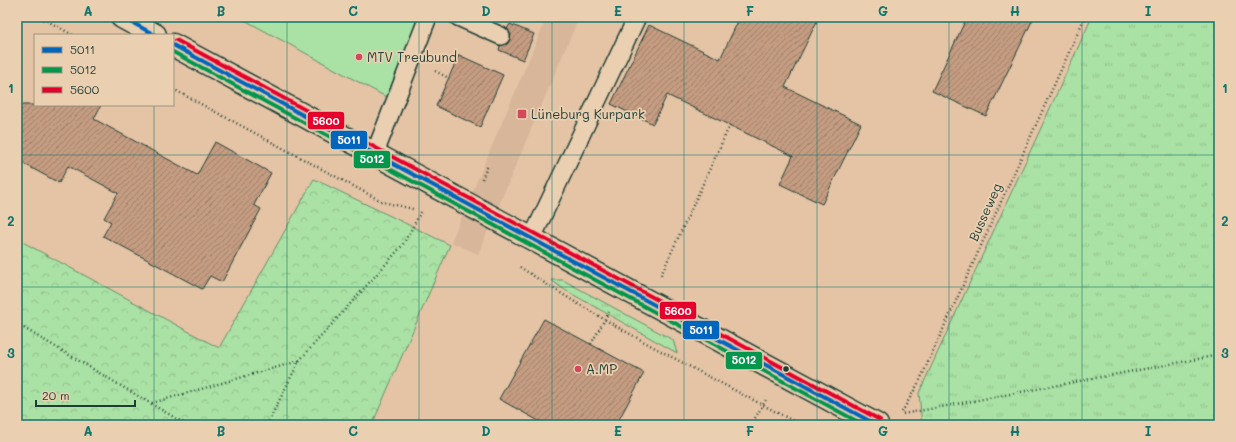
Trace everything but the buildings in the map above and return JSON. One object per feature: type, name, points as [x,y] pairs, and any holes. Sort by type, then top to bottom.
[{"type":"street","points":[[122,17],[153,34]]},
{"type":"street","points":[[174,46],[877,425]]},
{"type":"lane","points":[[375,153],[428,17]]},
{"type":"lane","points":[[458,17],[501,36]]},
{"type":"lane","points":[[532,238],[637,17]]},
{"type":"path","points":[[40,17],[72,34]]},
{"type":"path","name":"Busseweg","points":[[1085,17],[920,380],[901,414],[1219,355]]},
{"type":"path","points":[[174,90],[383,202],[422,210],[428,213]]},
{"type":"path","points":[[649,302],[730,125]]},
{"type":"path","points":[[267,425],[299,361],[402,246],[422,210]]},
{"type":"path","points":[[516,264],[604,320],[680,362],[801,425]]},
{"type":"path","points":[[591,344],[622,287]]},
{"type":"path","points":[[17,324],[187,425]]},
{"type":"path","points":[[152,404],[299,361]]},
{"type":"shaded area","points":[[547,17],[579,17],[478,254],[451,242]]},
{"type":"green space","name":"MTV Treubund","points":[[239,17],[419,17],[388,98]]},
{"type":"green space","points":[[1092,17],[1215,17],[1219,102],[1219,425],[922,425],[919,393]]},
{"type":"green space","points":[[314,179],[450,245],[372,425],[17,425],[17,239],[219,348]]},
{"type":"green space","points":[[551,280],[563,280],[673,340],[677,353],[565,290]]},
{"type":"transit line","name":"5011","points":[[122,17],[153,34]]},
{"type":"transit line","name":"5600","points":[[176,40],[880,420]]},
{"type":"transit line","name":"5011","points":[[174,46],[877,425]]},
{"type":"transit line","name":"5012","points":[[174,53],[864,425]]},
{"type":"place","name":"MTV Treubund","points":[[359,57]]},
{"type":"place","name":"Lüneburg Kurpark","points":[[522,114]]},
{"type":"place","name":"A.MP","points":[[578,369]]}]
